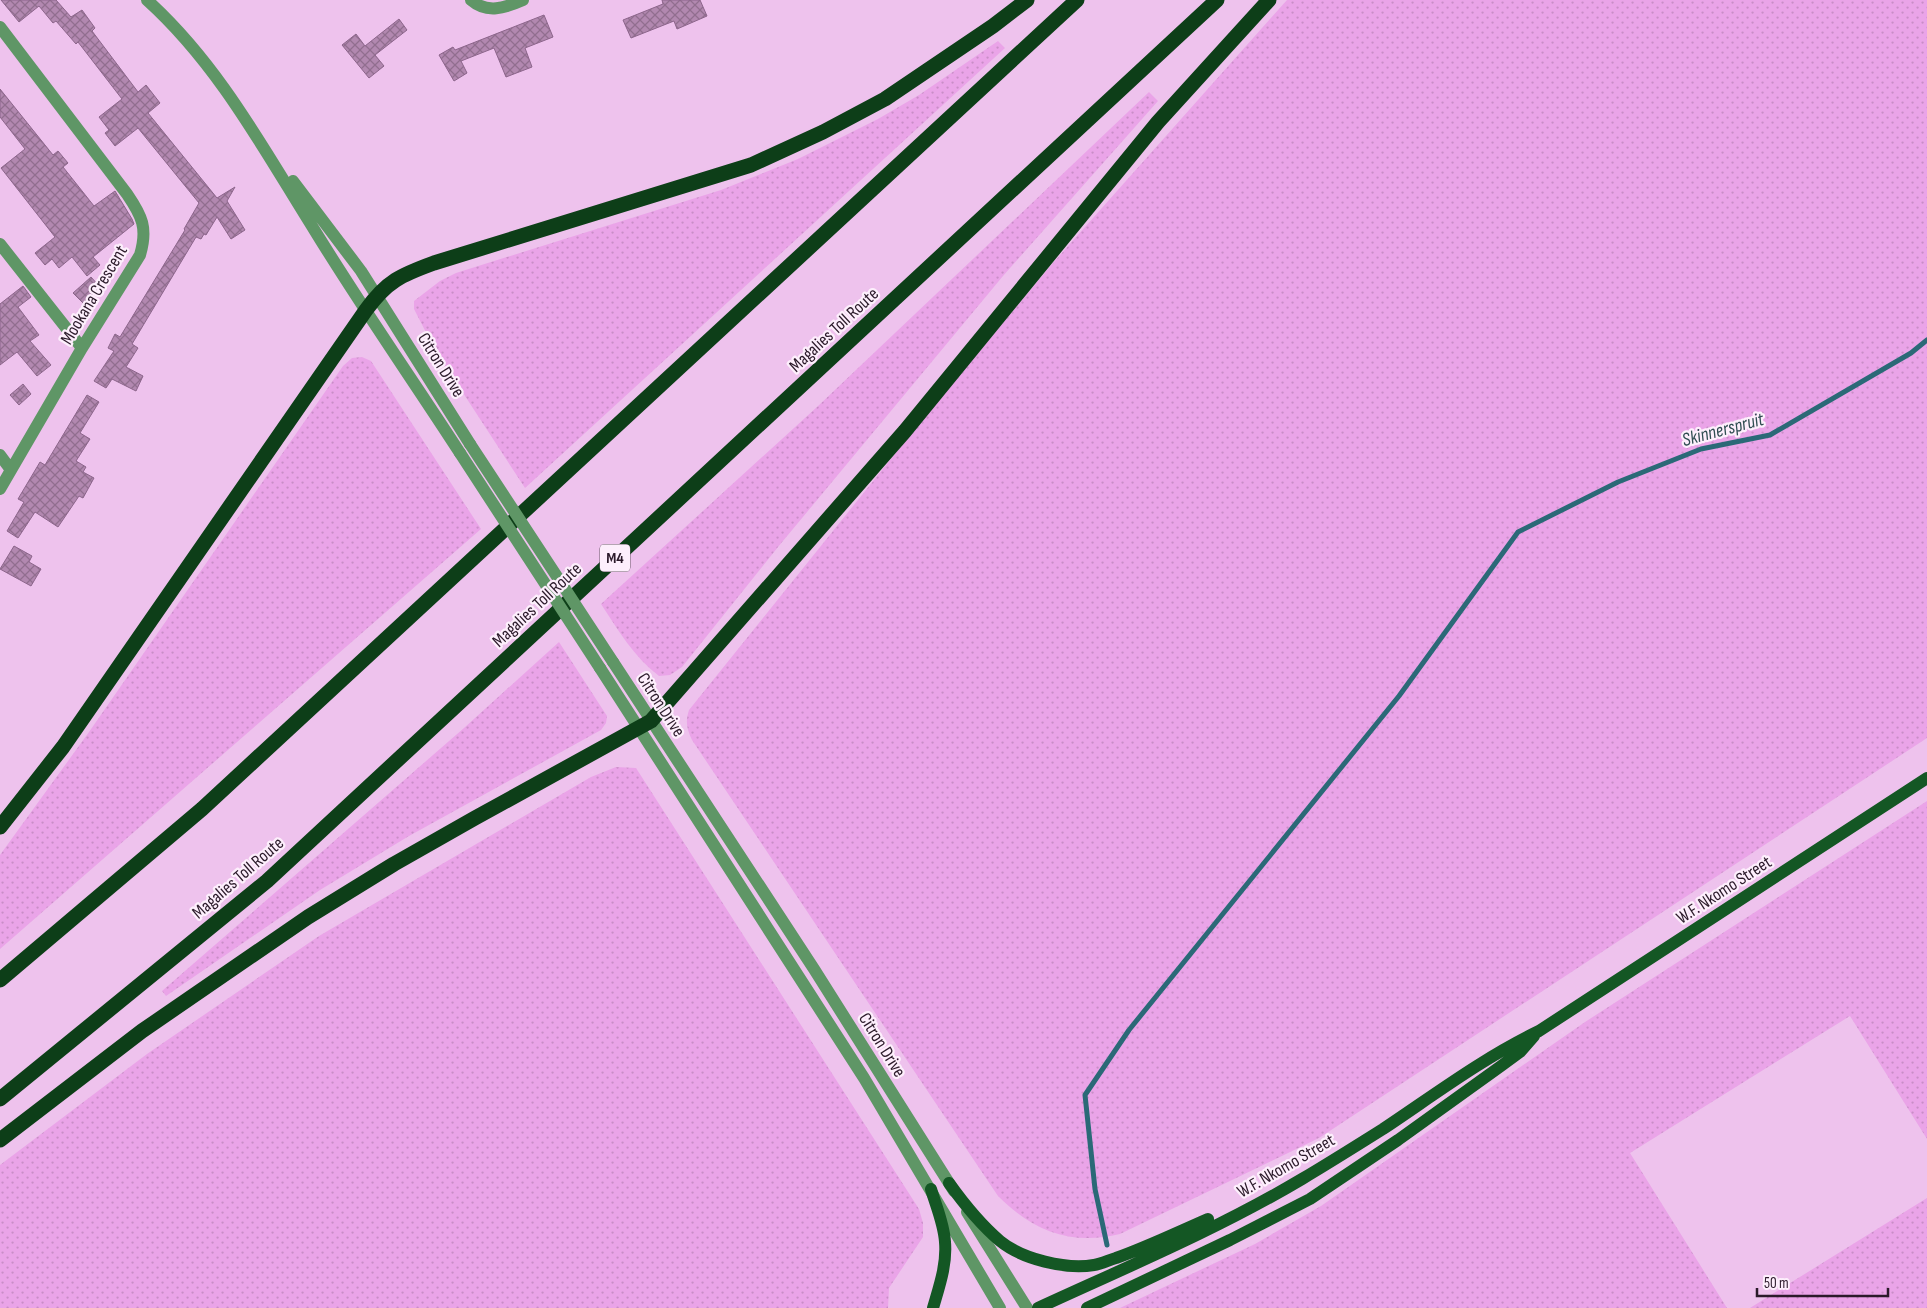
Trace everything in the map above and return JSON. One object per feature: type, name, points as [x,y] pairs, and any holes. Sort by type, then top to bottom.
[{"type":"highway","points":[[0,827],[63,747],[366,310],[377,295],[402,274],[751,165],[823,132],[885,99],[1028,0]]},
{"type":"highway","points":[[0,980],[202,809],[1077,0]]},
{"type":"highway","name":"Magalies Toll Route","points":[[0,1099],[266,881],[1217,0]]},
{"type":"highway","points":[[0,1140],[142,1031],[308,917],[467,822],[645,724],[905,431],[1158,122],[1269,0]]},
{"type":"main road","name":"W.F. Nkomo Street","points":[[1038,1308],[1177,1244],[1300,1180],[1383,1129],[1514,1043],[1539,1031],[1927,778]]},
{"type":"main road","name":"W.F. Nkomo Street","points":[[1087,1308],[1230,1240],[1310,1199],[1384,1150],[1520,1052],[1539,1031]]},
{"type":"main road","points":[[949,1183],[981,1224],[1001,1242],[1022,1253],[1048,1262],[1072,1266],[1094,1265],[1131,1252],[1300,1180]]},
{"type":"main road","points":[[931,1189],[940,1216],[945,1241],[942,1279],[933,1308]]},
{"type":"street","name":"Citron Drive","points":[[147,0],[174,24],[210,67],[253,129],[361,271],[377,295],[470,444],[613,662],[645,724],[864,1078],[1000,1308]]},
{"type":"street","points":[[470,0],[479,6],[494,9],[510,6],[523,0]]},
{"type":"street","name":"Mookana Crescent","points":[[0,27],[126,194],[143,223],[144,240],[140,255],[82,348],[0,489]]},
{"type":"street","name":"Citron Drive","points":[[253,129],[316,233],[600,668],[645,724],[814,969],[1028,1308]]},
{"type":"street","points":[[0,244],[82,348]]},
{"type":"street","points":[[0,456],[11,470]]},
{"type":"shaded area","points":[[1287,0],[1927,0],[1927,738],[1319,1138],[1120,1234],[1085,1238],[1069,1236],[1039,1227],[1011,1208],[998,1196],[692,740],[687,718],[689,710],[919,424],[1053,263]]},
{"type":"shaded area","points":[[998,41],[1005,48],[525,488],[435,350],[414,309],[414,301],[440,281],[456,273],[721,190],[798,159],[878,119],[919,95]]},
{"type":"shaded area","points":[[1149,92],[1158,101],[1003,276],[778,547],[682,667],[670,675],[659,676],[650,669],[627,643],[601,604],[817,407]]},
{"type":"shaded area","points":[[362,357],[371,361],[481,529],[0,949],[0,855],[89,732],[343,366],[352,358]]},
{"type":"shaded area","points":[[559,642],[607,716],[606,723],[601,730],[409,836],[320,890],[166,996],[162,991],[464,728]]},
{"type":"shaded area","points":[[616,767],[636,768],[919,1209],[923,1223],[923,1237],[889,1288],[888,1308],[0,1308],[0,1165],[147,1054],[319,936],[591,777]]},
{"type":"shaded area","points":[[1927,801],[1927,1139],[1850,1016],[1630,1153],[1727,1308],[1120,1308],[1255,1244],[1321,1206],[1585,1022]]},
{"type":"shaded area","points":[[1927,1198],[1927,1308],[1750,1308]]},
{"type":"building","points":[[1,0],[56,0],[71,17],[82,10],[95,28],[92,31],[138,92],[146,85],[160,103],[148,113],[217,198],[235,187],[227,201],[245,230],[231,239],[217,217],[206,235],[204,234],[201,239],[196,237],[132,344],[138,348],[126,367],[143,376],[136,391],[112,379],[106,388],[94,381],[114,351],[108,348],[115,334],[120,337],[185,230],[199,203],[138,128],[115,146],[105,133],[109,130],[99,117],[122,99],[78,42],[76,44],[56,21],[53,23],[39,6],[19,22]]},
{"type":"building","points":[[662,0],[700,0],[707,16],[677,29],[674,21],[631,38],[623,20],[663,4]]},
{"type":"building","points":[[544,15],[553,37],[525,48],[532,67],[506,77],[494,48],[461,61],[467,73],[454,81],[439,55],[453,47],[455,50]]},
{"type":"building","points":[[399,19],[407,30],[375,55],[384,66],[369,78],[342,45],[356,34],[365,46]]},
{"type":"building","points":[[0,89],[53,155],[58,151],[68,163],[63,167],[94,206],[115,191],[132,219],[134,224],[93,257],[100,265],[87,276],[72,257],[59,268],[52,259],[45,265],[35,253],[55,237],[1,168],[25,149],[0,117]]},
{"type":"building","points":[[91,277],[100,287],[83,303],[73,293]]},
{"type":"building","points":[[23,286],[31,297],[18,307],[39,335],[30,341],[51,365],[37,376],[17,352],[0,365],[0,304]]},
{"type":"building","points":[[23,384],[31,394],[19,405],[10,395]]},
{"type":"building","points":[[87,395],[99,402],[80,433],[90,439],[76,461],[86,467],[83,472],[94,478],[83,498],[79,496],[58,527],[35,512],[18,538],[7,531],[24,502],[18,499],[40,462],[45,465]]},
{"type":"building","points":[[14,546],[32,556],[29,562],[41,569],[31,586],[0,569]]},
{"type":"waterway","name":"Skinnerspruit","points":[[1107,1245],[1095,1189],[1085,1095],[1129,1030],[1399,696],[1518,532],[1618,482],[1701,449],[1770,435],[1911,353],[1927,340]]}]
